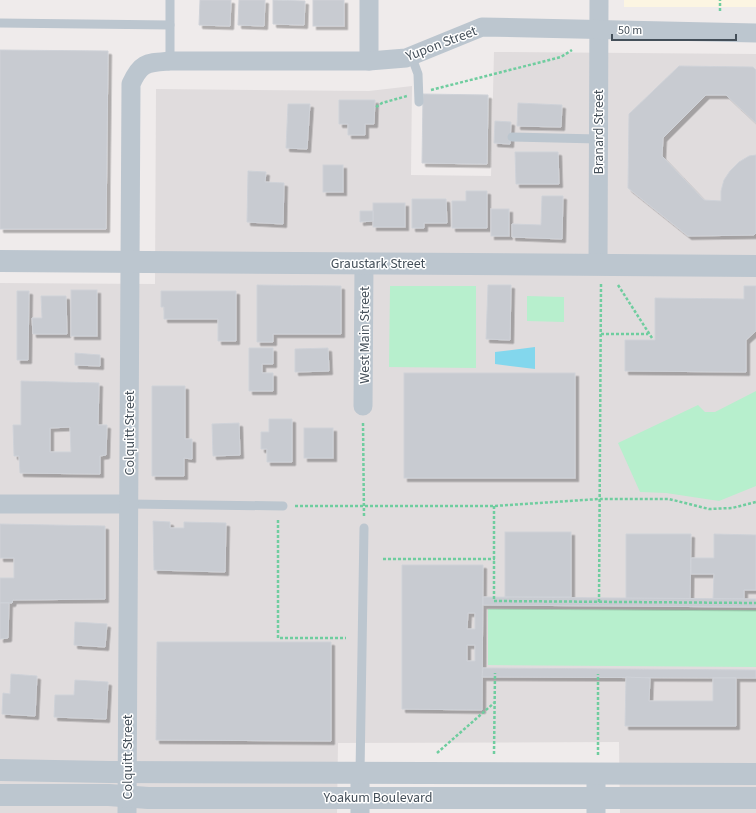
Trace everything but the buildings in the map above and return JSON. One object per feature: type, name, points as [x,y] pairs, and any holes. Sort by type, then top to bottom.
[{"type":"street","points":[[369,0],[369,61]]},
{"type":"street","name":"Branard Street","points":[[599,0],[598,139],[600,273]]},
{"type":"street","name":"Yupon Street","points":[[151,62],[369,61],[406,58],[482,27],[756,33]]},
{"type":"street","name":"Colquitt Street","points":[[127,805],[131,84],[138,70],[151,62]]},
{"type":"street","name":"Graustark Street","points":[[0,260],[364,263],[600,273],[756,266]]},
{"type":"street","name":"West Main Street","points":[[363,406],[364,263]]},
{"type":"street","points":[[0,504],[129,504]]},
{"type":"street","name":"Yoakum Boulevard","points":[[0,770],[127,772],[756,774]]},
{"type":"street","points":[[360,773],[360,805]]},
{"type":"street","points":[[596,774],[596,805]]},
{"type":"street","name":"Yoakum Boulevard","points":[[0,795],[109,795],[127,805],[596,805],[756,798]]},
{"type":"lane","points":[[170,0],[170,61]]},
{"type":"lane","points":[[0,23],[170,24]]},
{"type":"lane","points":[[411,55],[418,74],[418,98]]},
{"type":"lane","points":[[512,137],[598,139]]},
{"type":"lane","points":[[129,504],[283,506]]},
{"type":"lane","points":[[360,773],[364,528]]},
{"type":"path","points":[[720,0],[720,11]]},
{"type":"path","points":[[376,107],[382,103],[418,98],[561,56],[572,50]]},
{"type":"path","points":[[599,602],[600,273]]},
{"type":"path","points":[[616,282],[652,338]]},
{"type":"path","points":[[600,334],[649,334]]},
{"type":"path","points":[[363,406],[364,528]]},
{"type":"path","points":[[283,506],[494,506],[599,499],[669,498],[709,509],[732,508],[756,502]]},
{"type":"path","points":[[494,506],[494,601],[756,603]]},
{"type":"path","points":[[278,520],[278,638],[346,638]]},
{"type":"path","points":[[382,559],[495,558]]},
{"type":"path","points":[[494,773],[495,673]]},
{"type":"path","points":[[596,774],[598,674]]},
{"type":"path","points":[[437,753],[495,703]]},
{"type":"shaded area","points":[[624,0],[756,0],[756,7],[624,7]]},
{"type":"shaded area","points":[[494,52],[756,54],[756,813],[620,813],[619,742],[338,743],[337,813],[0,813],[0,283],[155,284],[156,89],[369,91],[412,86],[411,175],[491,176]]},
{"type":"green space","points":[[390,286],[476,286],[476,368],[389,367]]},
{"type":"green space","points":[[527,296],[564,297],[564,322],[527,321]]},
{"type":"green space","points":[[756,391],[756,486],[719,501],[666,493],[640,492],[618,443],[698,405],[705,412],[715,412]]},
{"type":"green space","points":[[488,609],[756,610],[756,667],[488,665]]},
{"type":"water","points":[[535,347],[535,369],[495,364],[495,352]]}]
